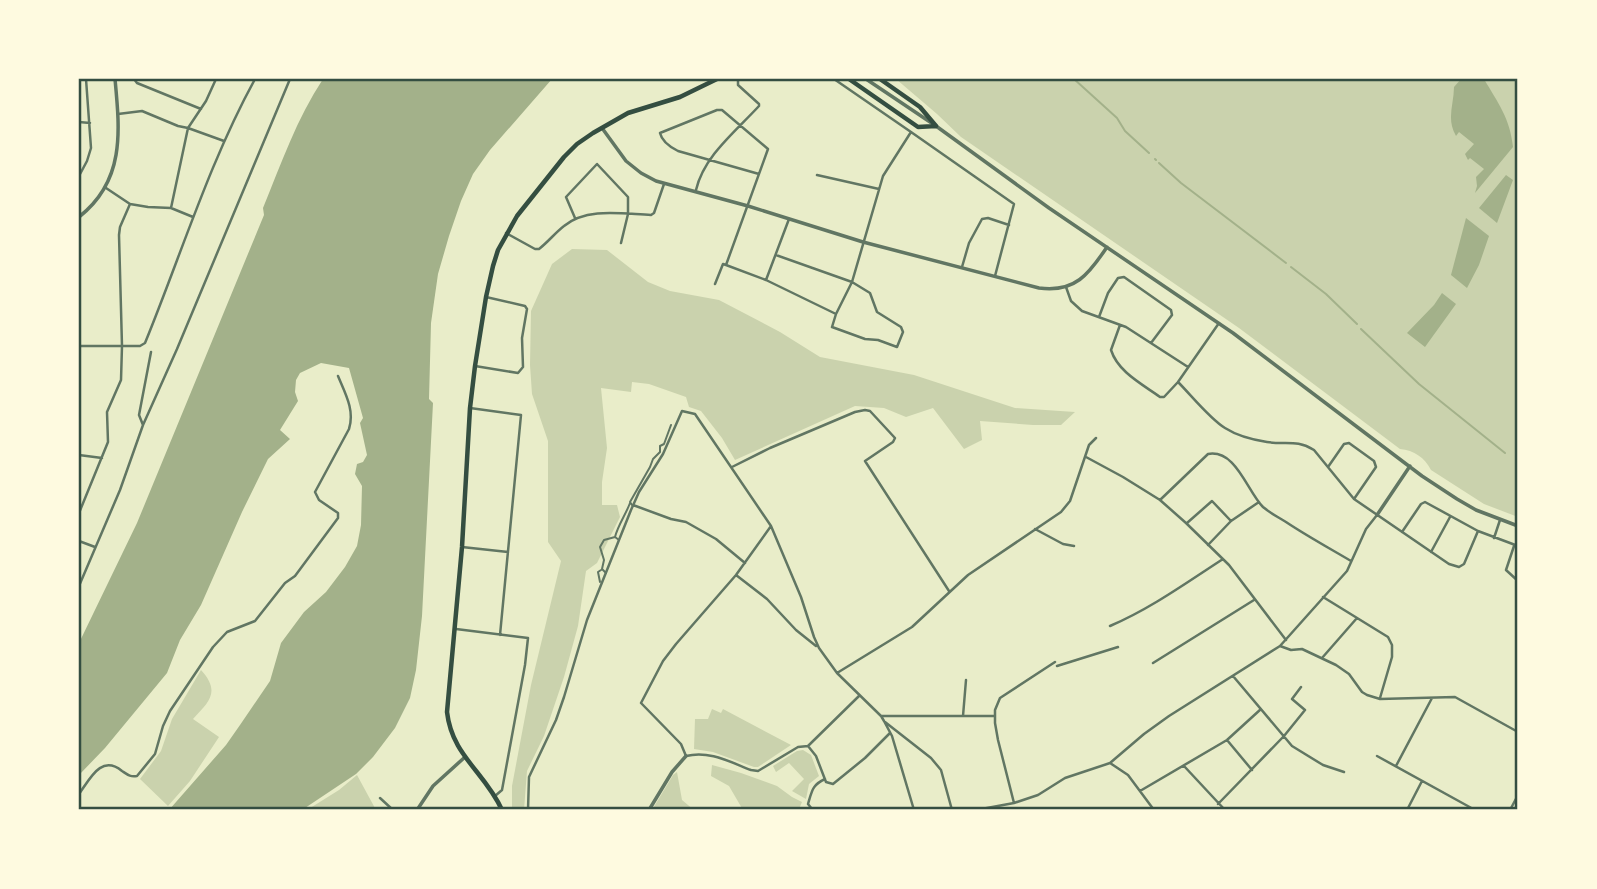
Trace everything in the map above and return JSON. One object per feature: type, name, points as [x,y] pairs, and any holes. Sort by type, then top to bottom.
[{"type":"main road","points":[[501,810],[488,784],[455,742],[450,732],[447,712],[463,547],[474,366],[493,266],[506,233],[517,216],[577,144],[628,113],[680,97],[718,79]]},
{"type":"main road","points":[[849,79],[918,127],[936,126]]},
{"type":"main road","points":[[880,79],[920,107],[936,126]]},
{"type":"street","points":[[79,176],[91,148],[86,79]]},
{"type":"street","points":[[79,217],[106,188],[117,159],[118,114],[115,79]]},
{"type":"street","points":[[134,79],[137,83],[201,109]]},
{"type":"street","points":[[171,208],[188,128],[206,101],[216,79]]},
{"type":"street","points":[[79,346],[140,346],[145,343],[192,217],[224,141],[255,79]]},
{"type":"street","points":[[79,586],[120,490],[143,425],[290,79]]},
{"type":"street","points":[[695,192],[708,160],[759,106],[738,85],[738,79]]},
{"type":"street","points":[[834,79],[1014,204],[995,276]]},
{"type":"street","points":[[866,79],[1219,323],[1457,499],[1476,510],[1518,526]]},
{"type":"street","points":[[726,265],[748,206],[768,149],[722,110],[660,133],[668,145],[678,151],[759,174]]},
{"type":"street","points":[[118,114],[142,111],[224,141]]},
{"type":"street","points":[[79,122],[90,123]]},
{"type":"street","points":[[602,128],[626,161],[648,177],[664,184],[748,206],[863,242],[1046,289],[1066,287],[1084,277],[1107,247]]},
{"type":"street","points":[[776,255],[852,282],[870,293],[877,312],[901,327],[903,332],[897,347],[832,327],[852,282],[885,172],[911,132]]},
{"type":"street","points":[[575,219],[566,197],[597,164],[627,194],[628,214],[621,243]]},
{"type":"street","points":[[817,175],[879,189]]},
{"type":"street","points":[[506,233],[539,249],[575,219],[591,215],[653,215],[664,184]]},
{"type":"street","points":[[106,188],[130,204],[171,208],[192,217]]},
{"type":"street","points":[[79,513],[108,442],[107,412],[121,380],[119,236],[130,204]]},
{"type":"street","points":[[962,268],[969,243],[982,219],[988,218],[1009,225]]},
{"type":"street","points":[[766,280],[789,219]]},
{"type":"street","points":[[715,284],[723,264],[766,280],[836,314]]},
{"type":"street","points":[[1099,317],[1113,286],[1118,278],[1124,277],[1171,310],[1172,315],[1152,343]]},
{"type":"street","points":[[1066,287],[1071,301],[1082,311],[1126,327],[1189,367]]},
{"type":"street","points":[[474,366],[518,373],[523,367],[522,338],[527,309],[525,306],[486,297]]},
{"type":"street","points":[[1120,325],[1111,354],[1125,373],[1164,397],[1178,382],[1219,323]]},
{"type":"street","points":[[143,425],[138,415],[151,352]]},
{"type":"street","points":[[79,794],[102,766],[113,765],[132,778],[137,776],[156,754],[170,711],[221,636],[255,621],[285,583],[295,576],[338,517],[338,513],[319,500],[315,492],[352,421],[350,405],[338,376]]},
{"type":"street","points":[[1178,382],[1227,429],[1263,442],[1296,442],[1314,450],[1354,499],[1448,564],[1459,567],[1464,564],[1478,531]]},
{"type":"street","points":[[470,408],[521,415],[500,635]]},
{"type":"street","points":[[528,810],[528,777],[555,720],[587,620],[631,503],[663,454],[682,411],[695,414],[771,526],[819,648],[837,673],[884,721],[915,810]]},
{"type":"street","points":[[732,467],[855,412],[870,411],[895,438],[865,461],[949,591]]},
{"type":"street","points":[[600,582],[598,572],[602,569],[604,560],[600,547],[604,540],[615,537],[653,459],[660,452],[660,446],[664,443],[671,425]]},
{"type":"street","points":[[837,673],[912,627],[968,575],[1061,512],[1070,501],[1089,445],[1096,438]]},
{"type":"street","points":[[1328,467],[1344,444],[1349,443],[1374,461],[1376,467],[1354,499]]},
{"type":"street","points":[[1160,500],[1208,454],[1225,456],[1263,506],[1351,561]]},
{"type":"street","points":[[79,456],[102,458]]},
{"type":"street","points":[[1086,457],[1160,500],[1186,523],[1223,559],[1286,640]]},
{"type":"street","points":[[976,810],[1014,803],[1038,795],[1065,778],[1110,763],[1144,734],[1280,646],[1343,576],[1366,529],[1410,466]]},
{"type":"street","points":[[79,498],[84,499]]},
{"type":"street","points":[[1186,523],[1212,501],[1231,521]]},
{"type":"street","points":[[1208,545],[1231,521],[1259,501]]},
{"type":"street","points":[[1402,532],[1421,504],[1429,502],[1450,517],[1516,546],[1506,570],[1518,582]]},
{"type":"street","points":[[631,503],[686,522],[716,539],[745,563]]},
{"type":"street","points":[[1431,552],[1450,517]]},
{"type":"street","points":[[1494,538],[1500,520]]},
{"type":"street","points":[[686,756],[681,744],[641,703],[663,661],[736,576],[771,526]]},
{"type":"street","points":[[1035,529],[1063,544],[1074,546]]},
{"type":"street","points":[[615,537],[619,540]]},
{"type":"street","points":[[79,541],[96,547]]},
{"type":"street","points":[[463,547],[508,552]]},
{"type":"street","points":[[1110,625],[1154,604],[1223,559]]},
{"type":"street","points":[[602,569],[606,573]]},
{"type":"street","points":[[736,576],[767,599],[796,630],[819,648]]},
{"type":"street","points":[[1323,597],[1392,642],[1392,657],[1380,699]]},
{"type":"street","points":[[1153,663],[1255,599]]},
{"type":"street","points":[[1322,658],[1357,618]]},
{"type":"street","points":[[456,629],[528,638],[502,790],[495,796]]},
{"type":"street","points":[[1280,646],[1291,650],[1302,649],[1336,665],[1349,674],[1362,692],[1380,699],[1455,697],[1518,732]]},
{"type":"street","points":[[1014,803],[998,740],[995,710],[1000,698],[1056,664],[1118,647]]},
{"type":"street","points":[[1233,676],[1292,746],[1323,765],[1344,772]]},
{"type":"street","points":[[963,716],[966,680]]},
{"type":"street","points":[[1219,804],[1305,710],[1292,699],[1301,687]]},
{"type":"street","points":[[649,810],[672,772],[686,756],[714,756],[751,771],[758,771],[798,747],[808,746],[859,696]]},
{"type":"street","points":[[1396,766],[1433,698]]},
{"type":"street","points":[[1140,791],[1227,740],[1261,709]]},
{"type":"street","points":[[881,716],[995,716]]},
{"type":"street","points":[[884,721],[937,764],[943,773],[952,810]]},
{"type":"street","points":[[808,746],[817,756],[825,779],[833,784],[890,733]]},
{"type":"street","points":[[1227,740],[1252,770]]},
{"type":"street","points":[[1377,756],[1475,810]]},
{"type":"street","points":[[417,810],[433,786],[465,757]]},
{"type":"street","points":[[1110,763],[1128,775],[1154,810]]},
{"type":"street","points":[[1184,766],[1225,810]]},
{"type":"street","points":[[811,808],[808,804],[812,790],[817,783],[825,779]]},
{"type":"street","points":[[1406,810],[1423,781]]},
{"type":"street","points":[[1510,810],[1518,795]]},
{"type":"street","points":[[380,799],[393,810]]},
{"type":"shaded area","points":[[323,79],[552,79],[490,150],[473,174],[461,201],[438,274],[431,323],[429,399],[433,403],[422,616],[410,698],[395,728],[356,774],[302,810],[169,810],[226,745],[270,681],[281,643],[304,612],[326,592],[357,546],[361,525],[362,486],[355,474],[357,464],[363,462],[367,455],[360,423],[363,418],[349,368],[321,363],[300,373],[296,380],[295,392],[298,401],[280,430],[290,439],[268,459],[201,605],[180,640],[167,673],[79,775],[79,643],[137,523],[264,215],[263,208],[297,125]]},
{"type":"shaded area","points":[[896,79],[1518,79],[1518,517],[1484,504],[1431,470],[1419,455],[1400,449],[1239,328],[961,137]]},
{"type":"shaded area","points":[[1461,79],[1484,79],[1506,119],[1513,147],[1475,193],[1476,177],[1484,169],[1470,158],[1468,160],[1465,154],[1474,144],[1459,132],[1456,136],[1451,124],[1454,87]]},
{"type":"shaded area","points":[[1506,175],[1513,180],[1497,223],[1479,208]]},
{"type":"shaded area","points":[[1466,218],[1489,236],[1467,288],[1451,275]]},
{"type":"shaded area","points":[[572,249],[607,250],[648,282],[670,291],[719,300],[780,332],[820,357],[914,375],[1015,408],[1075,412],[1061,425],[980,421],[982,440],[964,449],[933,408],[906,417],[884,408],[855,406],[735,460],[701,411],[689,407],[686,397],[649,384],[632,382],[631,392],[601,388],[607,448],[602,505],[617,505],[620,517],[597,563],[586,571],[578,626],[564,677],[544,736],[527,771],[524,810],[512,810],[512,786],[531,685],[561,561],[548,542],[548,441],[532,394],[531,311],[552,264]]},
{"type":"shaded area","points":[[1442,293],[1456,304],[1425,347],[1407,333]]},
{"type":"shaded area","points":[[201,670],[211,691],[208,702],[193,719],[219,737],[190,781],[168,806],[140,779],[161,751],[172,719]]},
{"type":"shaded area","points":[[712,709],[721,713],[723,709],[791,745],[758,767],[713,752],[694,749],[695,719],[708,719]]},
{"type":"shaded area","points":[[803,750],[811,755],[819,776],[809,784],[806,799],[792,791],[804,779],[789,763],[776,772],[773,766]]},
{"type":"shaded area","points":[[712,765],[777,786],[802,802],[799,809],[743,810],[729,786],[711,776]]},
{"type":"shaded area","points":[[677,772],[682,800],[694,810],[652,810],[673,775]]},
{"type":"shaded area","points":[[357,775],[376,810],[307,810],[339,790]]},
{"type":"waterway","points":[[1074,79],[1117,118],[1125,131],[1149,153]]},
{"type":"waterway","points":[[1159,163],[1181,183],[1286,263]]},
{"type":"waterway","points":[[1291,267],[1326,294],[1357,324]]},
{"type":"waterway","points":[[1361,329],[1419,384],[1505,453]]}]
